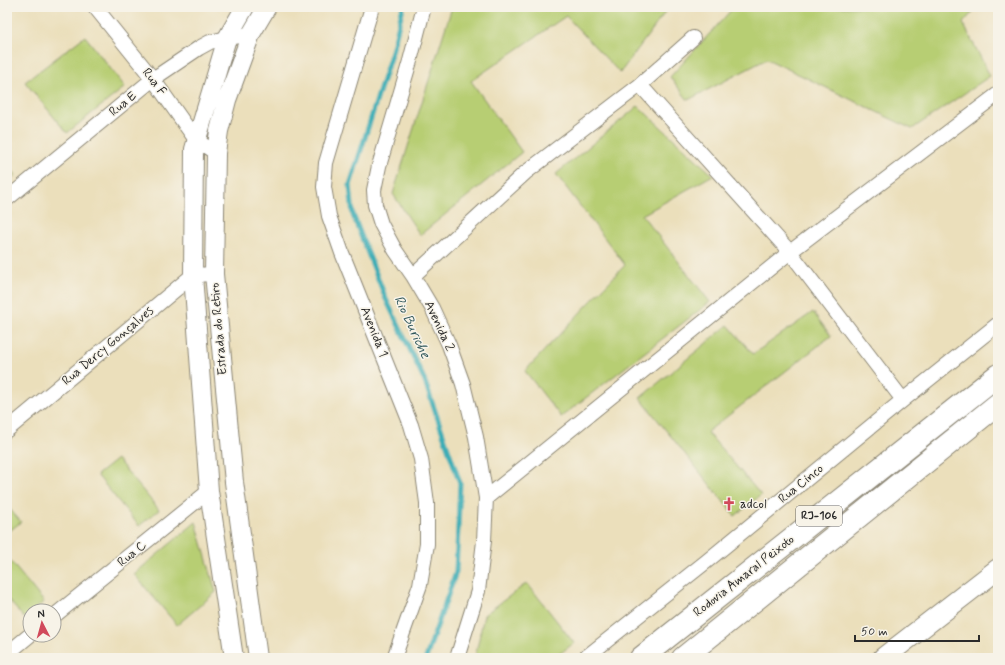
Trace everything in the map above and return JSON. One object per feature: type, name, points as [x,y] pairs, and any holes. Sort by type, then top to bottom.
[{"type":"highway","name":"Rodovia Amaral Peixoto","points":[[641,658],[998,375]]},
{"type":"highway","name":"Rodovia Amaral Peixoto","points":[[683,658],[998,404]]},
{"type":"main road","points":[[883,658],[998,569]]},
{"type":"street","name":"Rua F","points":[[95,7],[153,79],[196,140],[216,154]]},
{"type":"street","name":"Estrada do Retiro","points":[[234,658],[209,491],[193,275],[194,148],[228,38],[245,7]]},
{"type":"street","name":"Estrada do Retiro","points":[[258,658],[234,482],[214,274],[216,154],[219,131],[227,100],[252,34],[267,7]]},
{"type":"street","name":"Avenida 1","points":[[372,7],[326,163],[324,187],[329,216],[342,253],[412,425],[421,459],[427,503],[427,544],[420,585],[394,658]]},
{"type":"street","name":"Avenida 2","points":[[424,7],[410,61],[379,166],[374,190],[375,205],[381,224],[395,250],[432,308],[449,345],[463,384],[476,437],[486,498],[484,541],[478,591],[457,658]]},
{"type":"street","name":"Rua E","points":[[7,198],[153,79],[199,48],[210,42],[252,34]]},
{"type":"street","points":[[413,276],[525,173],[640,85],[693,38]]},
{"type":"street","points":[[640,85],[790,252],[903,400]]},
{"type":"street","points":[[486,498],[790,252],[998,94]]},
{"type":"street","points":[[193,275],[214,274]]},
{"type":"street","name":"Rua Dercy Gonçalves","points":[[7,430],[193,275]]},
{"type":"street","name":"Rua Cinco","points":[[585,658],[707,561],[903,400],[997,328]]},
{"type":"street","name":"Rua C","points":[[62,610],[209,491]]},
{"type":"street","points":[[7,654],[22,642]]},
{"type":"green space","points":[[452,7],[669,7],[620,73],[566,16],[471,81],[522,152],[420,235],[393,194]]},
{"type":"green space","points":[[734,7],[977,7],[963,23],[990,76],[912,129],[767,59],[688,100],[670,77]]},
{"type":"green space","points":[[85,36],[125,87],[67,133],[25,82]]},
{"type":"green space","points":[[638,106],[713,175],[642,215],[710,302],[561,417],[525,371],[625,265],[556,174]]},
{"type":"green space","points":[[7,164],[16,175],[7,182]]},
{"type":"green space","points":[[813,312],[831,336],[707,432],[761,495],[735,516],[640,398],[728,325],[753,354]]},
{"type":"green space","points":[[117,459],[159,510],[139,526],[97,475]]},
{"type":"green space","points":[[7,506],[21,522],[7,533]]},
{"type":"green space","points":[[196,522],[216,592],[177,625],[134,574]]},
{"type":"green space","points":[[7,557],[44,602],[22,603],[22,616],[7,598]]},
{"type":"green space","points":[[527,583],[574,643],[554,658],[475,658],[484,615]]},
{"type":"waterway","name":"Rio Buriche","points":[[403,7],[393,48],[350,185],[353,215],[386,299],[424,379],[460,483],[456,572],[426,658]]},
{"type":"place","name":"adcol","points":[[729,504]]}]
